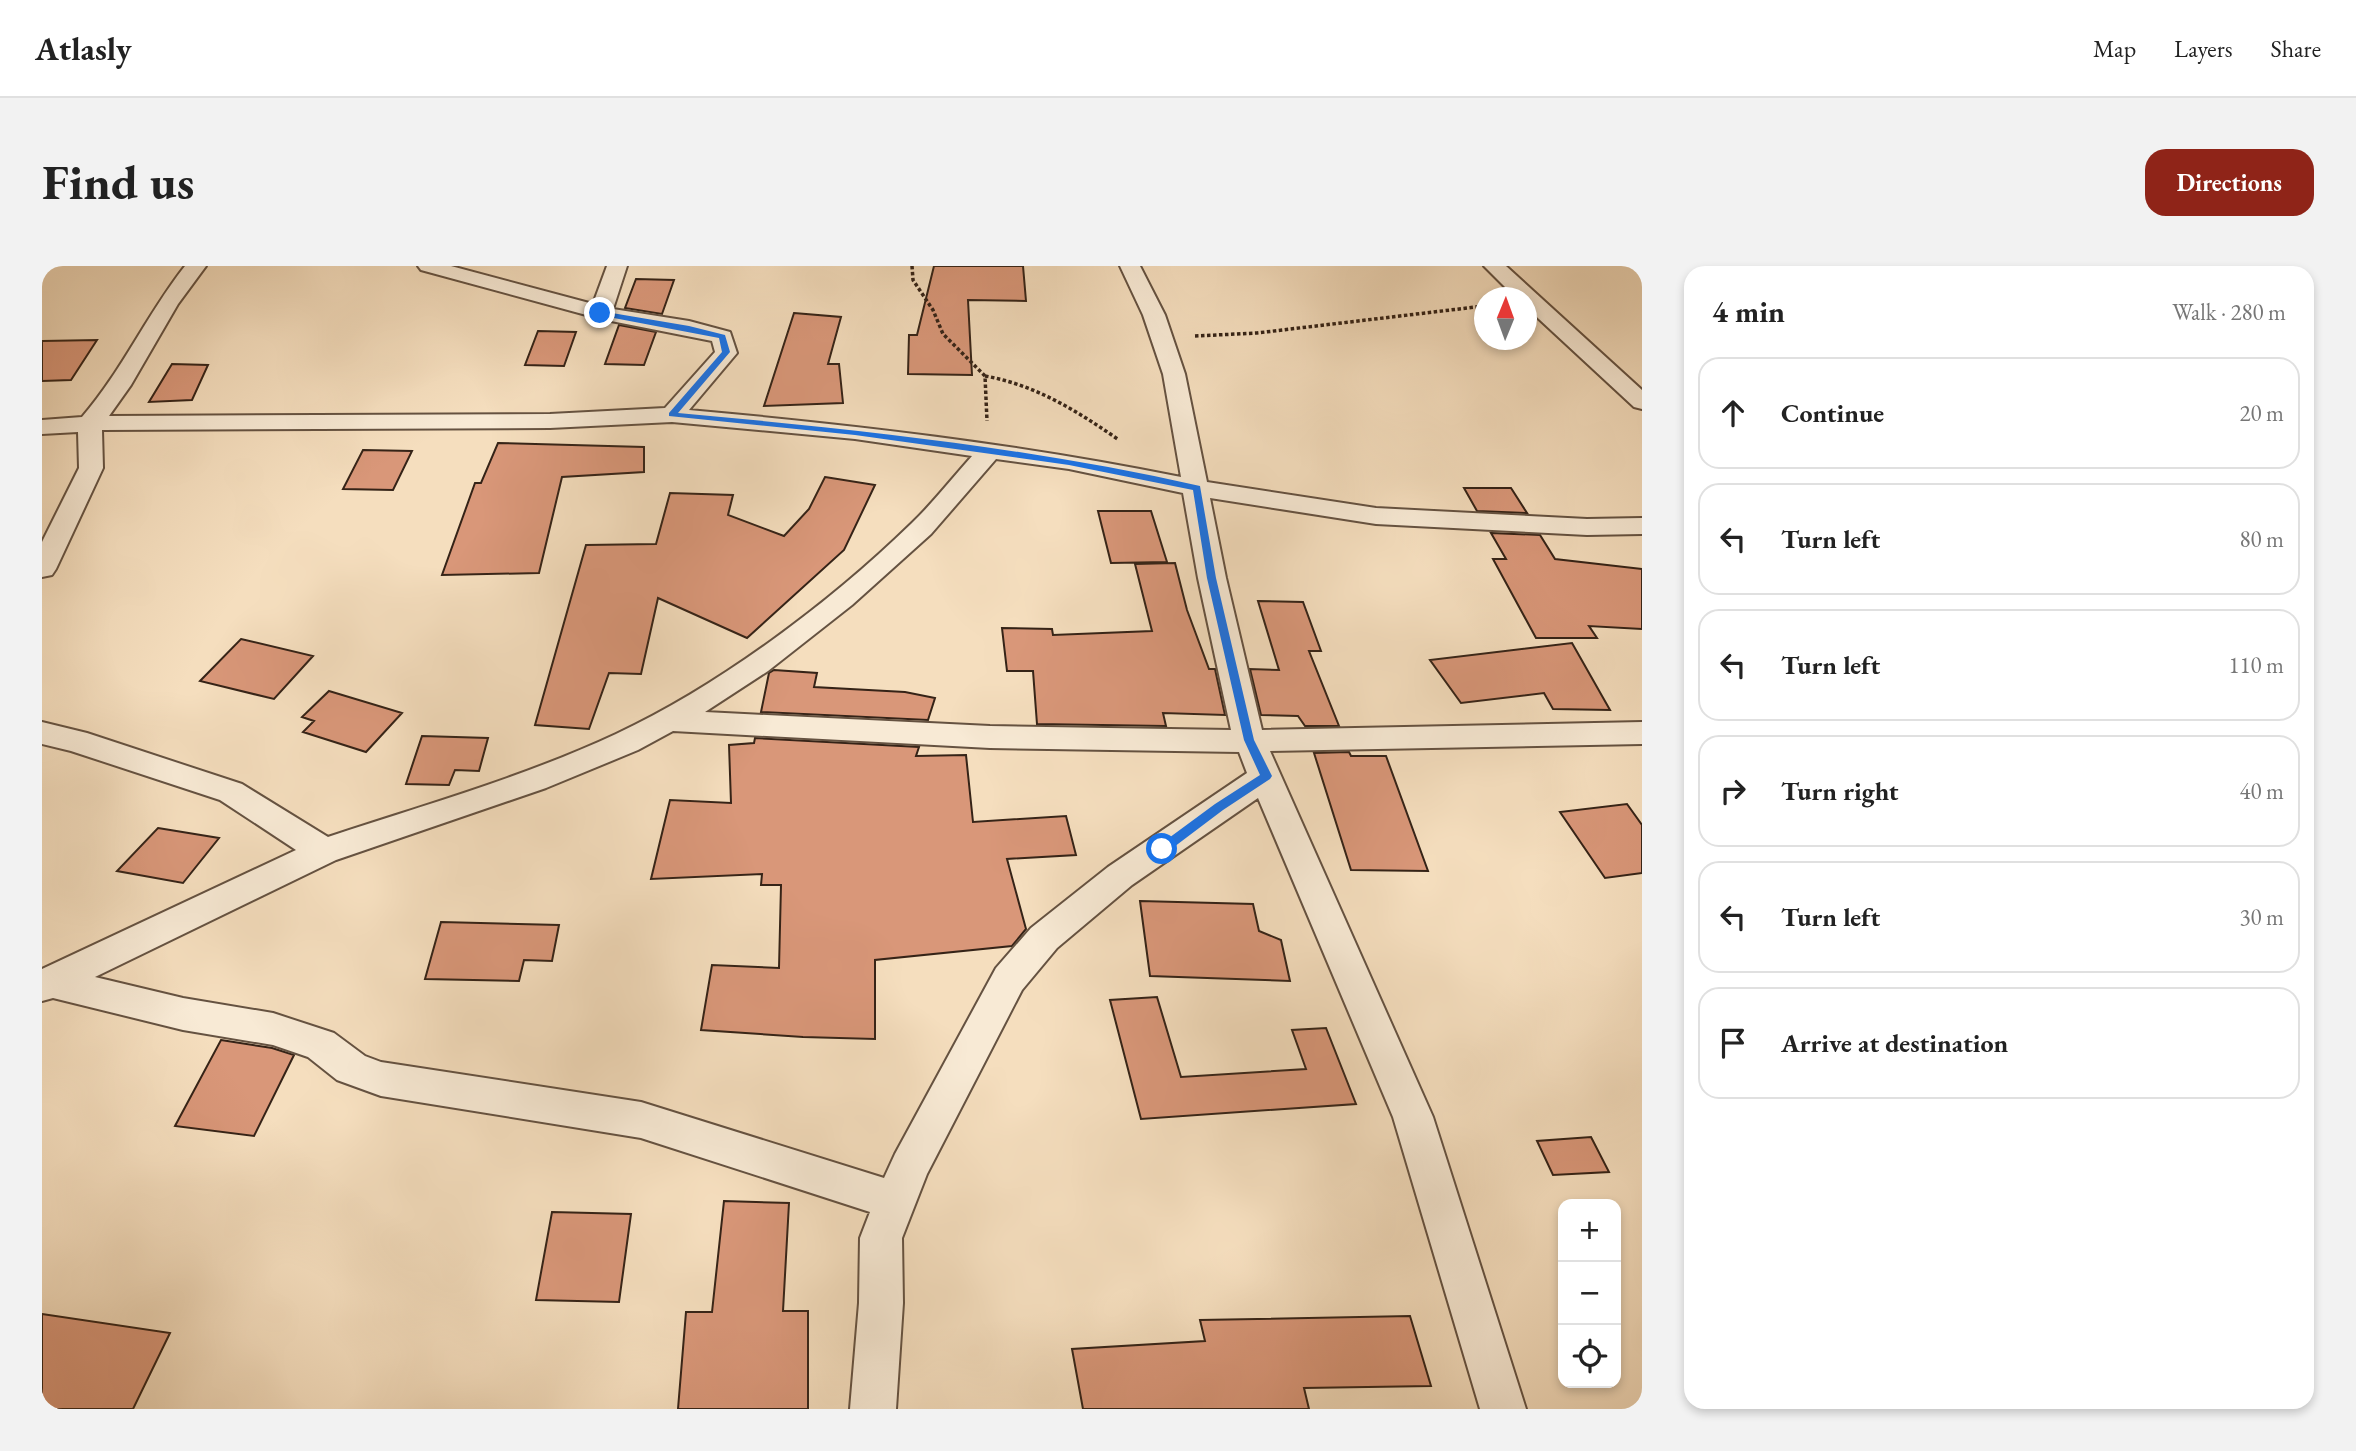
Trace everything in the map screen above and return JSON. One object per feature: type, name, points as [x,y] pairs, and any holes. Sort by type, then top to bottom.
[{"type":"street","points":[[42,569],[91,468],[90,422],[111,400],[161,312],[197,266]]},
{"type":"street","points":[[428,266],[600,313],[689,328],[722,337],[726,352],[672,415]]},
{"type":"street","points":[[600,313],[617,266]]},
{"type":"street","points":[[1130,266],[1163,338],[1174,373],[1212,578],[1249,740],[1413,1117],[1503,1409]]},
{"type":"street","points":[[1494,266],[1642,401]]},
{"type":"street","points":[[42,427],[67,427],[90,422],[393,424],[672,415],[855,432],[1069,462],[1197,488],[1376,516],[1587,527],[1642,526]]},
{"type":"street","points":[[47,984],[324,851],[535,780],[627,742],[669,720],[758,664],[842,599],[922,528],[989,452]]},
{"type":"street","points":[[669,720],[866,733],[1086,740],[1642,733]]},
{"type":"street","points":[[42,733],[76,741],[231,792],[324,851]]},
{"type":"street","points":[[873,1409],[881,1303],[881,1238],[909,1167],[1009,979],[1044,938],[1120,876],[1266,776]]},
{"type":"street","points":[[47,984],[183,1014],[273,1029],[321,1045],[351,1068],[381,1079],[640,1120],[896,1201]]},
{"type":"path","points":[[912,266],[913,280],[933,310],[943,334],[985,376],[1012,379],[1053,399],[1128,445]]},
{"type":"path","points":[[1163,338],[1257,332],[1474,307]]},
{"type":"path","points":[[985,376],[989,452]]},
{"type":"building","points":[[934,266],[1023,266],[1026,301],[968,300],[972,375],[908,374],[909,335],[917,335]]},
{"type":"building","points":[[636,279],[674,280],[662,314],[625,308]]},
{"type":"building","points":[[794,313],[841,317],[828,364],[839,364],[843,403],[764,406]]},
{"type":"building","points":[[619,325],[656,332],[644,365],[605,364]]},
{"type":"building","points":[[538,331],[576,332],[564,366],[525,365]]},
{"type":"building","points":[[97,340],[71,380],[42,381],[42,341]]},
{"type":"building","points":[[172,364],[208,365],[192,400],[149,402]]},
{"type":"building","points":[[498,443],[644,447],[644,472],[562,477],[539,573],[442,575],[475,483],[481,483]]},
{"type":"building","points":[[363,450],[412,451],[393,490],[343,489]]},
{"type":"building","points":[[825,477],[875,485],[844,550],[747,638],[658,598],[641,674],[609,673],[589,729],[535,725],[586,545],[656,544],[670,493],[733,495],[728,515],[784,536],[809,509]]},
{"type":"building","points":[[1464,488],[1511,488],[1527,513],[1477,511]]},
{"type":"building","points":[[1098,511],[1151,511],[1167,562],[1111,563]]},
{"type":"building","points":[[1491,533],[1540,535],[1555,559],[1642,569],[1642,629],[1589,626],[1597,638],[1536,638],[1493,559],[1506,559]]},
{"type":"building","points":[[1175,563],[1187,610],[1209,669],[1215,669],[1225,715],[1163,713],[1166,726],[1037,724],[1033,671],[1007,671],[1002,628],[1052,629],[1053,635],[1152,631],[1135,564]]},
{"type":"building","points":[[1258,601],[1303,602],[1321,651],[1309,651],[1339,726],[1305,726],[1298,716],[1261,715],[1250,669],[1279,670]]},
{"type":"building","points":[[241,639],[313,656],[274,699],[200,681]]},
{"type":"building","points":[[1572,643],[1610,710],[1553,709],[1544,693],[1461,703],[1430,660]]},
{"type":"building","points":[[774,670],[817,673],[814,687],[905,692],[935,698],[928,720],[761,712],[769,673]]},
{"type":"building","points":[[329,691],[402,713],[366,752],[303,732],[314,721],[302,717]]},
{"type":"building","points":[[422,736],[488,738],[479,771],[455,770],[449,785],[406,784]]},
{"type":"building","points":[[755,738],[919,747],[916,756],[966,755],[973,822],[1066,816],[1076,855],[1007,859],[1026,929],[1012,946],[875,960],[875,1039],[701,1030],[712,965],[779,968],[781,885],[761,885],[762,874],[651,879],[670,800],[731,803],[729,745],[754,743]]},
{"type":"building","points":[[1349,752],[1351,756],[1386,756],[1428,871],[1351,870],[1314,753]]},
{"type":"building","points":[[1627,804],[1642,825],[1642,873],[1605,878],[1560,812]]},
{"type":"building","points":[[158,828],[219,838],[183,883],[117,871]]},
{"type":"building","points":[[1140,901],[1253,904],[1259,931],[1281,940],[1290,981],[1150,976]]},
{"type":"building","points":[[441,922],[559,925],[552,961],[524,960],[519,981],[425,979]]},
{"type":"building","points":[[1157,997],[1181,1077],[1306,1069],[1292,1030],[1326,1028],[1356,1104],[1141,1119],[1110,1000]]},
{"type":"building","points":[[221,1040],[272,1048],[294,1055],[254,1136],[175,1126]]},
{"type":"building","points":[[1591,1137],[1609,1172],[1553,1175],[1537,1141]]},
{"type":"building","points":[[724,1201],[789,1203],[783,1311],[808,1311],[808,1409],[678,1409],[686,1312],[712,1312]]},
{"type":"building","points":[[552,1212],[631,1214],[619,1302],[536,1300]]},
{"type":"building","points":[[42,1314],[170,1333],[133,1409],[42,1409]]},
{"type":"building","points":[[1410,1316],[1431,1386],[1304,1388],[1309,1409],[1083,1409],[1072,1349],[1205,1341],[1200,1320]]},
{"type":"route","points":[[600,313],[689,328],[722,337],[726,352],[672,415],[855,432],[1069,462],[1197,488],[1212,578],[1249,740],[1266,776],[1162,849]]}]
